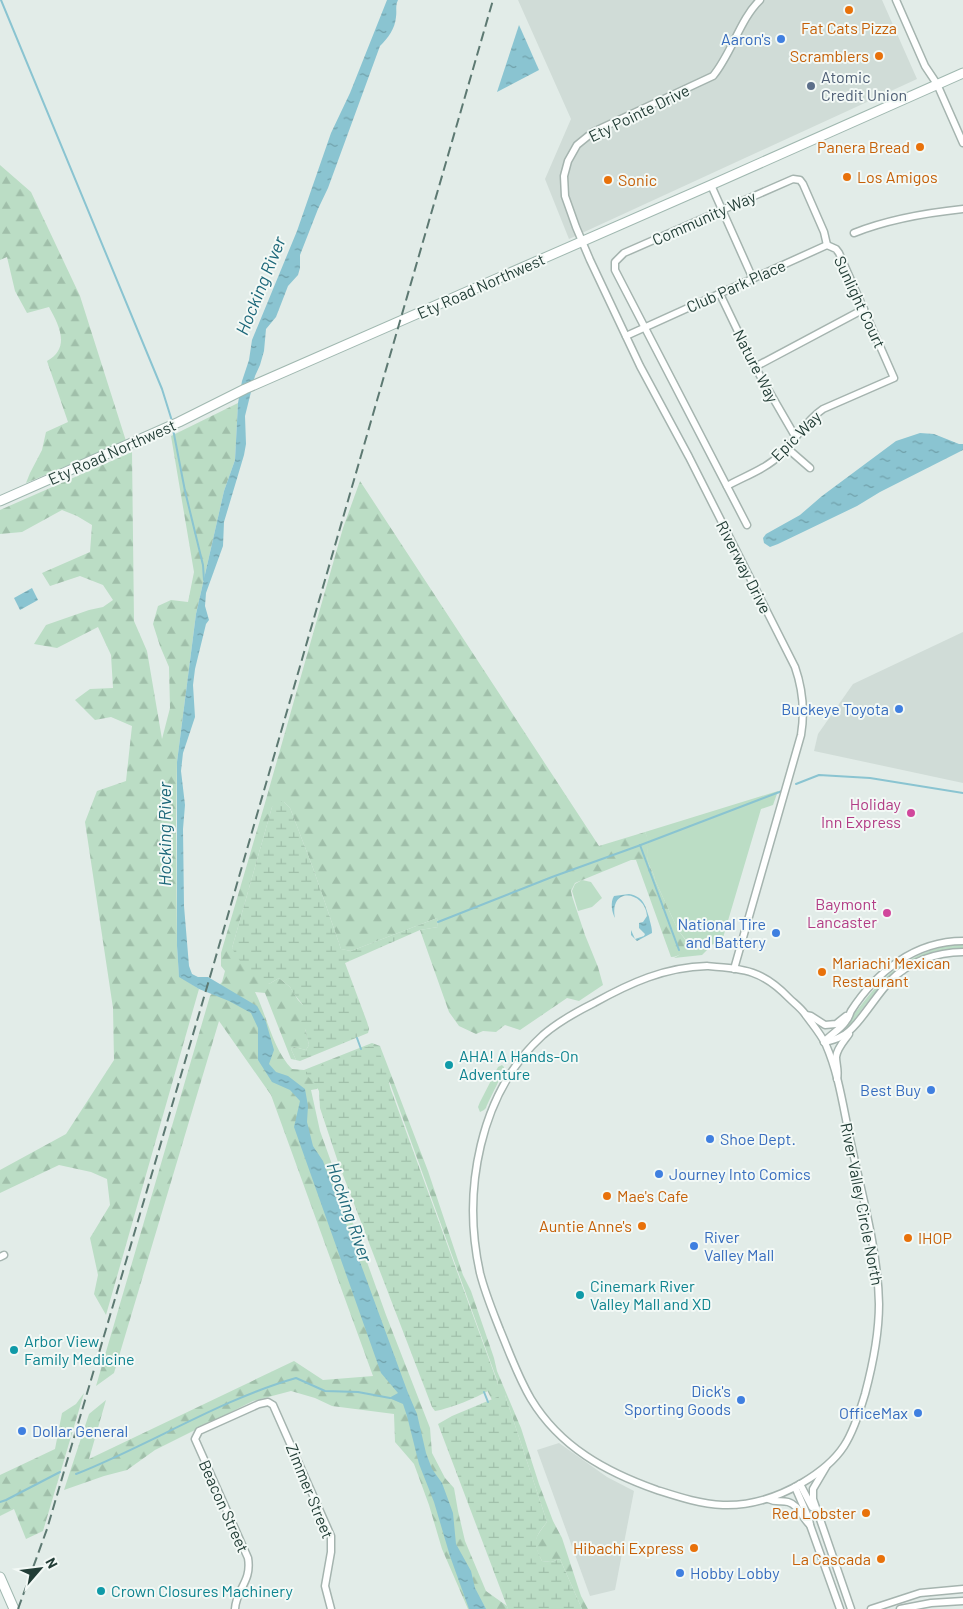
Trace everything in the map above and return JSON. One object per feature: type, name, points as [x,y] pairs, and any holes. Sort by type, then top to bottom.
[{"type":"street","name":"Ety Pointe Drive","points":[[582,241],[565,196],[564,176],[568,161],[577,146],[593,132],[712,76],[719,69],[746,18],[760,0]]},
{"type":"street","points":[[896,0],[925,66],[936,84],[963,143]]},
{"type":"street","name":"Ety Road Northwest","points":[[0,501],[180,422],[245,389],[711,185],[963,72]]},
{"type":"street","name":"Community Way","points":[[645,328],[615,270],[615,262],[624,253],[796,179]]},
{"type":"street","name":"Sunlight Court","points":[[796,179],[800,180],[806,190],[824,232],[827,245],[836,249],[839,254],[894,378]]},
{"type":"street","points":[[711,185],[753,279]]},
{"type":"street","points":[[854,233],[878,224],[920,214],[963,209]]},
{"type":"street","name":"Riverway Drive","points":[[582,241],[626,336],[795,667],[800,682],[804,710],[801,735],[734,969]]},
{"type":"street","name":"Club Park Place","points":[[626,336],[827,245]]},
{"type":"street","name":"Nature Way","points":[[720,294],[755,367],[795,436]]},
{"type":"street","points":[[755,367],[864,309]]},
{"type":"street","points":[[645,328],[747,525]]},
{"type":"street","name":"Epic Way","points":[[726,486],[772,462],[787,448],[814,415],[823,408],[894,378]]},
{"type":"street","points":[[787,448],[810,468]]},
{"type":"street","points":[[824,1042],[830,1034],[844,1024],[877,978],[898,960],[934,944],[963,941]]},
{"type":"street","name":"River Valley Circle North","points":[[837,1079],[839,1072],[836,1055],[840,1046],[886,985],[899,973],[925,959],[943,954],[963,952]]},
{"type":"street","points":[[810,1525],[792,1503],[787,1501],[775,1502],[768,1499],[748,1504],[730,1505],[697,1502],[625,1479],[572,1446],[552,1426],[537,1408],[516,1370],[486,1290],[477,1254],[475,1234],[475,1179],[478,1155],[487,1120],[498,1094],[534,1043],[549,1030],[576,1012],[623,987],[649,976],[688,967],[707,966],[746,971],[768,979],[806,1015],[811,1016],[820,1024],[830,1026],[842,1021],[851,1012]]},
{"type":"street","name":"River Valley Circle North","points":[[768,1499],[797,1486],[826,1467],[843,1449],[859,1415],[873,1361],[879,1306],[876,1266],[837,1079],[824,1042],[806,1015]]},
{"type":"street","points":[[824,1042],[842,1036],[852,1028]]},
{"type":"street","name":"Beacon Street","points":[[236,1609],[238,1596],[248,1576],[248,1558],[196,1443],[196,1434],[259,1404],[268,1402],[273,1405]]},
{"type":"street","name":"Zimmer Street","points":[[273,1405],[331,1536],[331,1552],[325,1586],[331,1609]]},
{"type":"street","points":[[826,1467],[813,1489],[813,1500],[851,1609]]},
{"type":"street","points":[[797,1486],[820,1520]]},
{"type":"street","points":[[797,1486],[840,1609]]},
{"type":"street","points":[[0,1577],[14,1609]]},
{"type":"street","points":[[870,1609],[920,1593],[963,1589]]},
{"type":"street","points":[[900,1609],[931,1603],[963,1601]]},
{"type":"shaded area","points":[[518,0],[882,0],[917,79],[569,239],[545,179],[571,119]]},
{"type":"shaded area","name":"Buckeye Toyota","points":[[963,632],[963,783],[814,751],[818,734],[853,684]]},
{"type":"shaded area","points":[[559,1443],[607,1477],[634,1491],[615,1590],[590,1596],[537,1450]]},
{"type":"green space","points":[[0,165],[31,192],[80,296],[126,441],[26,483],[42,450],[46,432],[68,422],[47,361],[59,350],[61,336],[49,307],[27,313],[15,291],[7,257],[0,260]]},
{"type":"green space","points":[[238,403],[235,460],[224,491],[196,614],[177,762],[177,946],[179,976],[199,989],[106,1315],[94,1294],[98,1275],[90,1238],[110,1205],[107,1179],[91,1172],[59,1165],[0,1193],[0,1170],[66,1134],[114,1060],[113,1008],[85,822],[97,791],[126,781],[132,726],[111,717],[95,720],[75,700],[90,689],[113,688],[111,655],[98,627],[57,648],[34,644],[46,625],[103,607],[113,600],[103,585],[80,576],[50,586],[42,573],[90,552],[92,525],[62,510],[22,532],[0,534],[0,510],[132,452],[134,621],[147,651],[162,739],[170,708],[169,667],[153,624],[158,606],[171,600],[188,602],[194,572],[171,436]]},
{"type":"green space","points":[[360,481],[599,846],[645,832],[648,841],[647,857],[649,866],[678,930],[687,942],[686,948],[682,952],[677,956],[671,957],[636,860],[631,860],[575,883],[571,891],[572,896],[603,985],[579,1001],[567,998],[520,1030],[505,1025],[496,1032],[483,1031],[476,1034],[459,1026],[449,1012],[420,930],[438,927],[437,918],[351,951],[341,949],[290,808],[284,802],[272,807],[232,948],[269,984],[279,978],[290,987],[303,1005],[305,1029],[309,1045],[306,1050],[294,1047],[291,1049],[296,1060],[291,1059],[265,993],[255,992],[275,1043],[292,1069],[304,1070],[372,1043],[380,1046],[428,1171],[463,1275],[471,1291],[497,1371],[521,1428],[539,1484],[553,1521],[562,1538],[581,1596],[588,1609],[582,1609],[560,1559],[551,1562],[542,1561],[537,1549],[537,1537],[547,1522],[505,1395],[492,1400],[487,1390],[498,1384],[497,1380],[390,1083],[375,1065],[332,1068],[317,1089],[311,1090],[320,1131],[386,1315],[430,1428],[432,1453],[445,1478],[454,1488],[465,1541],[486,1591],[507,1606],[508,1609],[468,1609],[442,1549],[414,1464],[395,1442],[394,1414],[332,1406],[315,1398],[291,1391],[253,1401],[155,1450],[127,1470],[64,1490],[89,1414],[106,1400],[89,1459],[294,1361],[323,1380],[373,1376],[271,1095],[219,1021],[114,1373],[96,1386],[210,996],[222,982],[225,971],[221,966],[221,953],[343,528]]},
{"type":"green space","points":[[778,791],[773,805],[761,809],[722,941],[713,944],[702,955],[674,958],[679,955],[686,940],[678,930],[648,862],[645,832]]},
{"type":"green space","points":[[276,802],[284,802],[290,808],[341,949],[351,951],[437,918],[438,927],[420,930],[345,963],[367,1022],[368,1033],[300,1061],[296,1060],[291,1049],[294,1047],[306,1050],[309,1045],[305,1029],[300,1026],[303,1005],[290,987],[279,978],[269,984],[253,975],[238,959],[232,948],[272,807]]},
{"type":"green space","points":[[582,880],[591,882],[602,898],[592,907],[578,911],[572,891],[575,884]]},
{"type":"green space","points":[[950,945],[963,945],[963,948],[941,950],[923,956],[893,974],[868,1001],[844,1033],[842,1030],[865,1000],[887,976],[914,958]]},
{"type":"green space","points":[[373,1046],[383,1060],[391,1090],[498,1384],[468,1400],[435,1411],[338,1162],[320,1108],[319,1091],[314,1082],[306,1075],[306,1072],[366,1047]]},
{"type":"green space","points":[[502,1065],[504,1067],[503,1070],[486,1108],[480,1112],[478,1107],[480,1102],[498,1067]]},
{"type":"green space","points":[[84,1393],[43,1531],[26,1539],[14,1509],[0,1516],[0,1475],[55,1449],[62,1413],[76,1404]]},
{"type":"green space","points":[[505,1395],[547,1522],[539,1532],[536,1540],[539,1555],[542,1561],[551,1562],[560,1559],[582,1609],[508,1609],[438,1424],[452,1416]]},
{"type":"water","points":[[387,0],[398,0],[393,29],[380,46],[328,188],[300,255],[298,275],[288,286],[276,317],[266,329],[264,351],[255,376],[245,416],[246,444],[244,455],[224,522],[223,546],[206,593],[205,606],[209,620],[206,624],[195,669],[193,685],[195,717],[183,753],[181,771],[185,805],[183,829],[184,906],[189,966],[192,974],[198,977],[208,977],[257,1006],[266,1022],[274,1050],[269,1064],[276,1072],[288,1076],[305,1089],[308,1106],[307,1122],[313,1146],[323,1161],[417,1414],[426,1453],[432,1469],[442,1483],[453,1513],[456,1544],[471,1571],[475,1588],[486,1609],[469,1609],[450,1556],[434,1502],[419,1464],[403,1404],[389,1398],[398,1393],[381,1373],[294,1127],[300,1101],[290,1090],[272,1082],[258,1060],[258,1028],[251,1013],[229,1001],[199,989],[179,977],[177,946],[177,762],[196,614],[224,491],[235,460],[238,403],[242,381],[249,360],[252,340],[297,231],[331,133],[350,93]]},
{"type":"water","points":[[519,25],[539,70],[497,92]]},
{"type":"water","points":[[920,433],[934,434],[963,444],[963,450],[880,492],[857,506],[778,544],[770,547],[764,543],[763,538],[766,534],[800,515],[822,496],[896,441]]},
{"type":"water","points":[[32,588],[38,600],[20,610],[14,598]]},
{"type":"water","points":[[629,894],[641,899],[645,905],[652,928],[652,933],[637,941],[635,939],[645,934],[639,928],[639,923],[643,922],[647,916],[645,908],[640,901],[634,897],[622,897],[617,901],[615,918],[612,910],[614,896]]},
{"type":"waterway","points":[[1,0],[162,389],[172,421]]},
{"type":"waterway","points":[[173,429],[185,491],[203,565],[204,580]]},
{"type":"waterway","points":[[796,784],[819,775],[870,778],[963,793]]},
{"type":"waterway","points":[[438,922],[782,791]]},
{"type":"waterway","points":[[640,845],[679,950]]},
{"type":"waterway","points":[[357,1038],[361,1049]]},
{"type":"waterway","points":[[76,1474],[131,1450],[212,1410],[267,1387],[296,1378],[325,1391],[358,1392],[390,1398]]},
{"type":"waterway","points":[[484,1392],[488,1402]]},
{"type":"waterway","points":[[0,1502],[60,1472]]},
{"type":"railway","points":[[18,1609],[47,1529],[212,970],[493,0]]},
{"type":"place","name":"Fat Cats Pizza","points":[[849,10]]},
{"type":"place","name":"Aaron's","points":[[781,39]]},
{"type":"place","name":"Scramblers","points":[[879,56]]},
{"type":"place","name":"Atomic Credit Union","points":[[811,86]]},
{"type":"place","name":"Panera Bread","points":[[920,147]]},
{"type":"place","name":"Los Amigos","points":[[847,177]]},
{"type":"place","name":"Sonic","points":[[608,180]]},
{"type":"place","name":"Buckeye Toyota","points":[[899,709]]},
{"type":"place","name":"Holiday Inn Express","points":[[911,813]]},
{"type":"place","name":"Baymont Lancaster","points":[[887,913]]},
{"type":"place","name":"National Tire and Battery","points":[[776,933]]},
{"type":"place","name":"Mariachi Mexican Restaurant","points":[[822,972]]},
{"type":"place","name":"AHA! A Hands-On Adventure","points":[[449,1065]]},
{"type":"place","name":"Best Buy","points":[[931,1090]]},
{"type":"place","name":"Shoe Dept.","points":[[710,1139]]},
{"type":"place","name":"Journey Into Comics","points":[[659,1174]]},
{"type":"place","name":"Mae's Cafe","points":[[607,1196]]},
{"type":"place","name":"Auntie Anne's","points":[[642,1226]]},
{"type":"place","name":"IHOP","points":[[908,1238]]},
{"type":"place","name":"River Valley Mall","points":[[694,1246]]},
{"type":"place","name":"Cinemark River Valley Mall and XD","points":[[580,1295]]},
{"type":"place","name":"Arbor View Family Medicine","points":[[14,1350]]},
{"type":"place","name":"Dick's Sporting Goods","points":[[741,1400]]},
{"type":"place","name":"OfficeMax","points":[[918,1413]]},
{"type":"place","name":"Dollar General","points":[[22,1431]]},
{"type":"place","name":"Red Lobster","points":[[866,1513]]},
{"type":"place","name":"Hibachi Express","points":[[694,1548]]},
{"type":"place","name":"La Cascada","points":[[881,1559]]},
{"type":"place","name":"Hobby Lobby","points":[[680,1573]]},
{"type":"place","name":"Crown Closures Machinery","points":[[101,1591]]},
{"type":"water label","name":"Hocking River","points":[[261,286]]},
{"type":"water label","name":"Hocking River","points":[[165,834]]},
{"type":"water label","name":"Hocking River","points":[[349,1212]]}]
